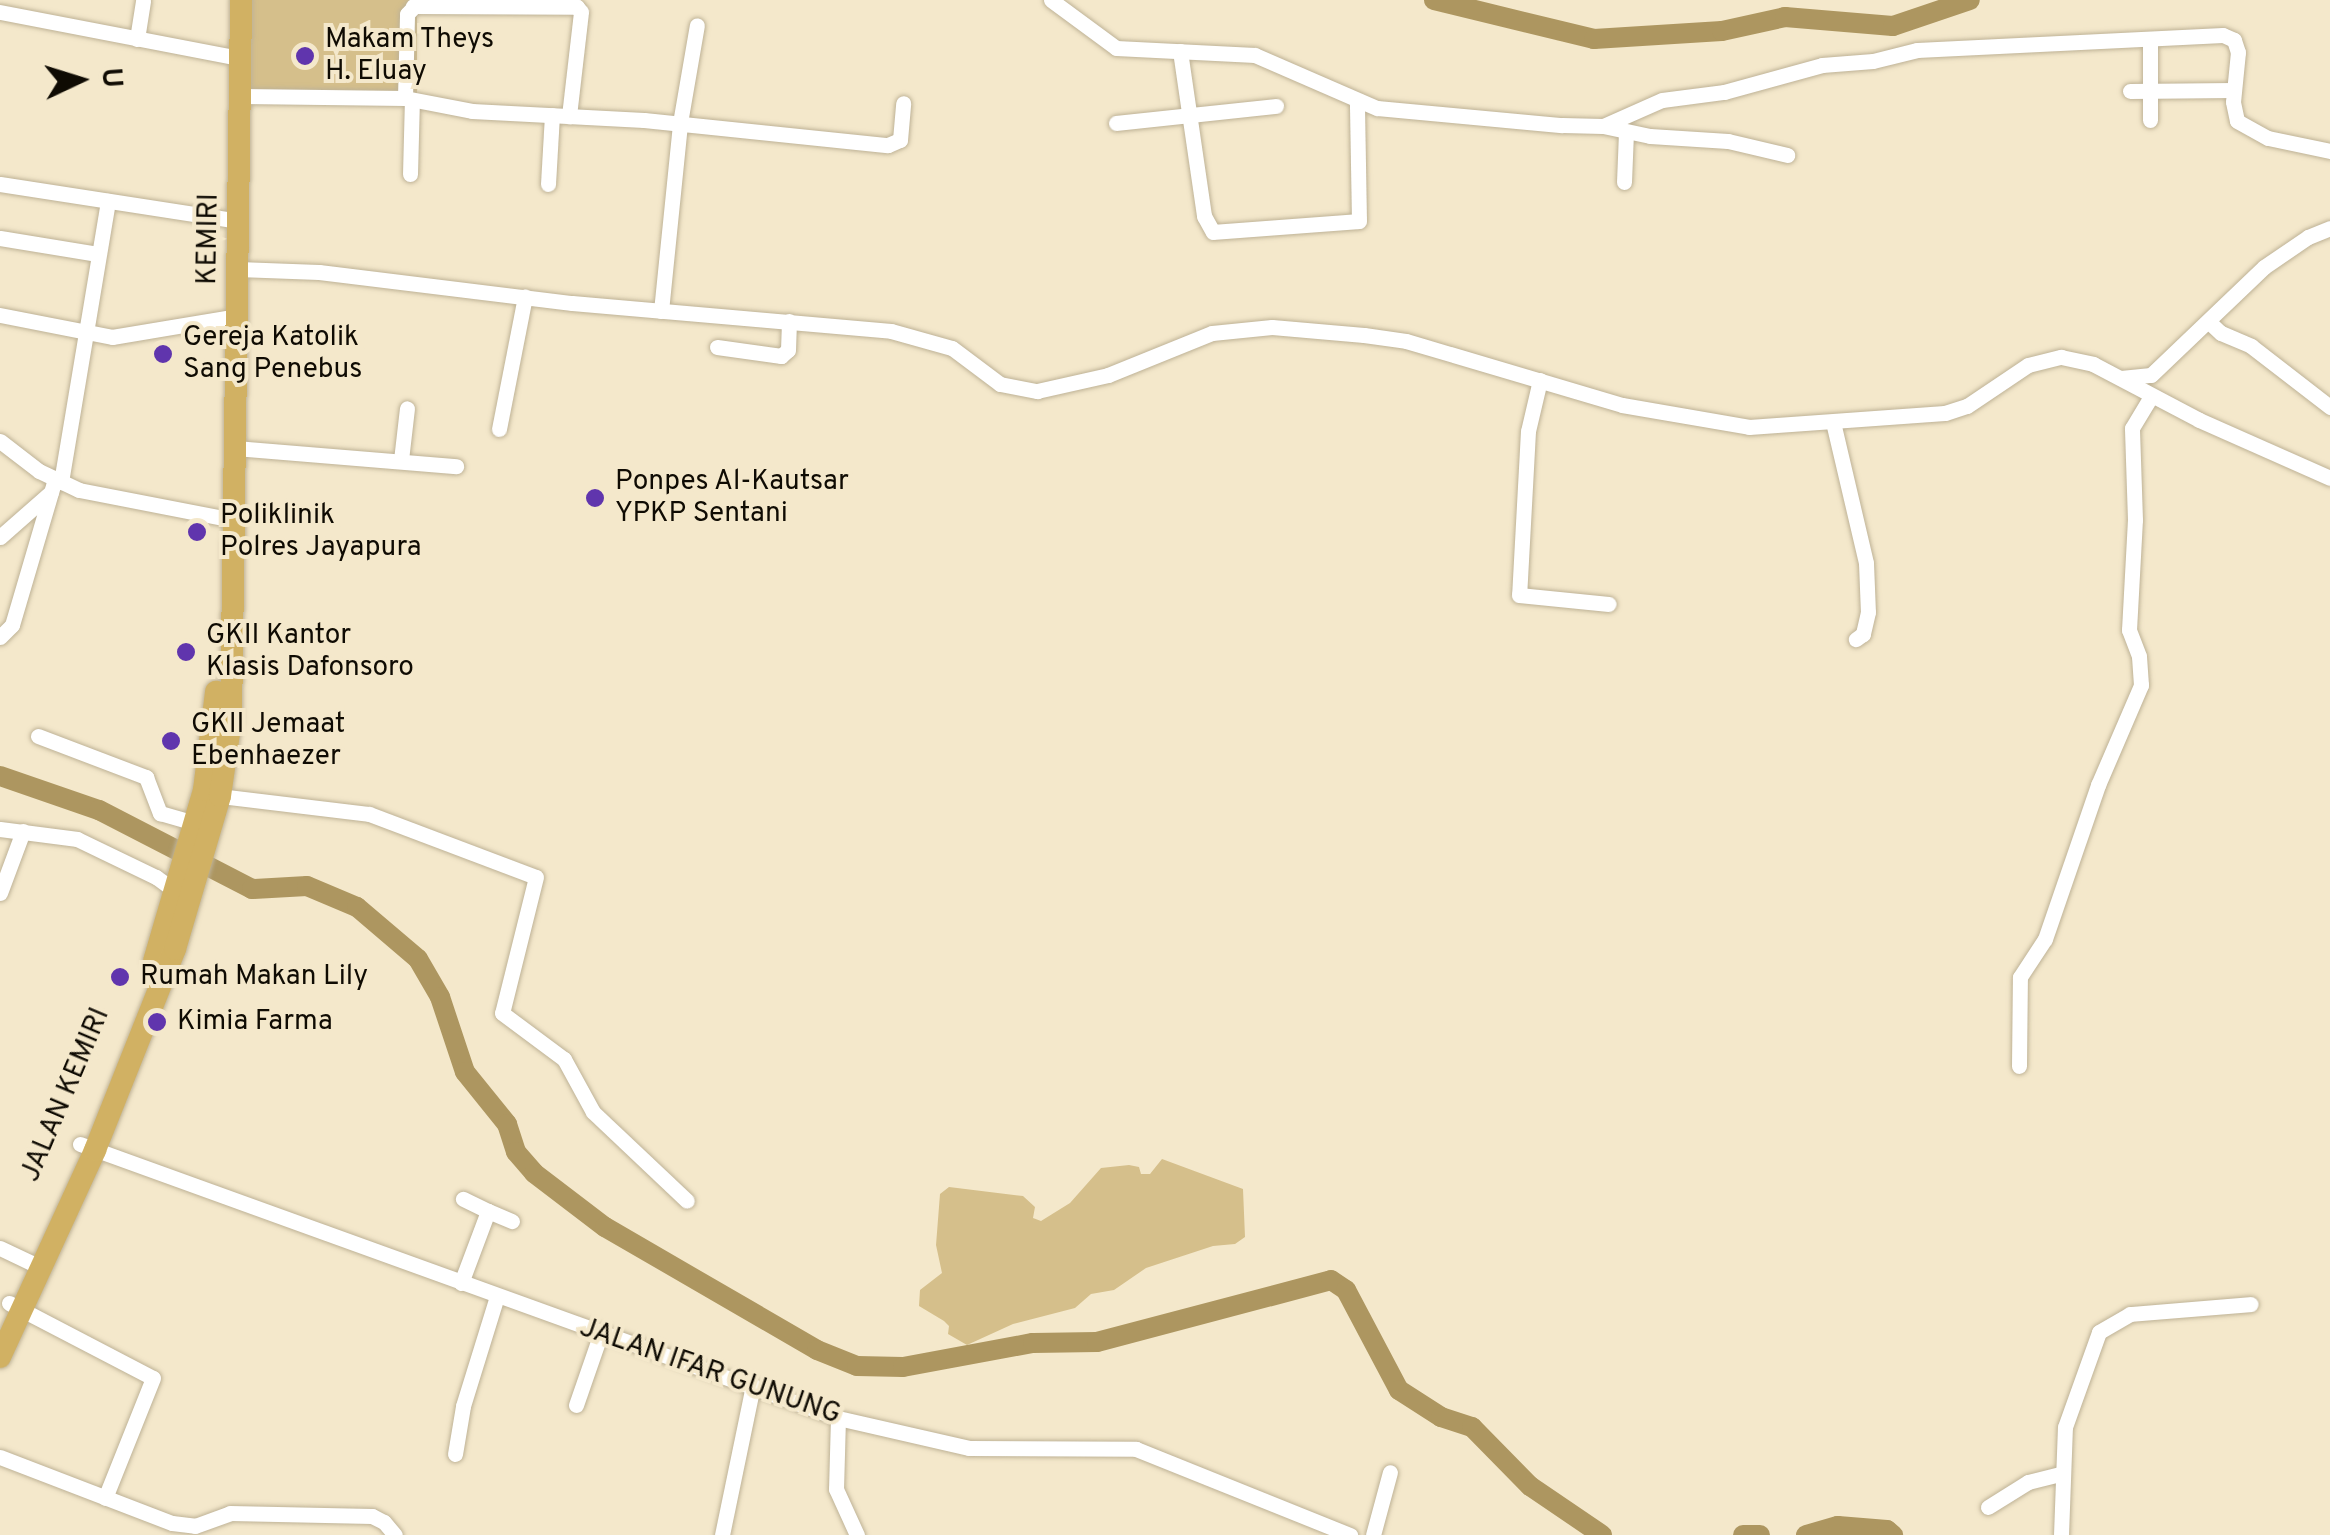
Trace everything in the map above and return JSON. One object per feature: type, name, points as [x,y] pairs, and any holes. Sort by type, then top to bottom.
[{"type":"highway","name":"KEMIRI","points":[[228,0],[240,96],[232,220],[238,269],[230,317]]},
{"type":"highway","name":"KEMIRI","points":[[223,718],[233,57],[241,0]]},
{"type":"highway","name":"KEMIRI","points":[[227,519],[235,448],[230,362]]},
{"type":"highway","points":[[201,828],[220,796],[223,718]]},
{"type":"highway","points":[[182,889],[201,828],[223,718]]},
{"type":"highway","name":"JALAN KEMIRI","points":[[0,1357],[10,1312],[139,1038],[182,889]]},
{"type":"highway","name":"JALAN KEMIRI","points":[[88,1147],[182,889]]},
{"type":"street","points":[[137,39],[143,0]]},
{"type":"street","points":[[1050,0],[1116,48],[1254,55],[1357,101],[1398,110],[1603,126],[1626,132],[1728,141],[1787,155]]},
{"type":"street","points":[[410,174],[407,14],[417,3],[577,8],[581,12],[569,116]]},
{"type":"street","points":[[0,12],[233,57]]},
{"type":"street","points":[[661,310],[680,123],[697,25]]},
{"type":"street","points":[[1603,126],[1662,100],[1724,92],[1822,65],[1873,61],[1917,50],[2229,36],[2238,52],[2232,109],[2241,126],[2268,138],[2330,151]]},
{"type":"street","points":[[2150,39],[2150,120]]},
{"type":"street","points":[[1180,51],[1204,216],[1214,232],[1359,222]]},
{"type":"street","points":[[2130,91],[2234,90]]},
{"type":"street","points":[[240,96],[408,99],[472,111],[680,123],[895,145],[900,140],[903,104]]},
{"type":"street","points":[[1357,101],[1360,240]]},
{"type":"street","points":[[1116,123],[1276,106]]},
{"type":"street","points":[[548,184],[552,115]]},
{"type":"street","points":[[1624,182],[1626,132]]},
{"type":"street","points":[[0,184],[232,220]]},
{"type":"street","points":[[0,638],[12,625],[56,484],[108,201]]},
{"type":"street","points":[[2121,378],[2151,375],[2264,267],[2308,237],[2330,228]]},
{"type":"street","points":[[0,238],[98,254]]},
{"type":"street","points":[[238,269],[320,272],[525,297],[861,327],[937,342],[958,352],[989,378],[1028,390],[1059,390],[1090,381],[1212,334],[1272,327],[1406,342],[1622,406],[1728,426],[1945,413],[1968,406],[2028,365],[2050,358],[2093,364],[2330,478]]},
{"type":"street","points":[[500,429],[525,297]]},
{"type":"street","points":[[0,315],[124,337],[230,317]]},
{"type":"street","points":[[717,348],[782,356],[788,350],[789,321]]},
{"type":"street","points":[[2209,322],[2224,335],[2251,346],[2330,408]]},
{"type":"street","points":[[2019,1066],[2020,977],[2045,938],[2098,785],[2141,686],[2139,656],[2129,630],[2136,520],[2132,428],[2149,394],[2151,375]]},
{"type":"street","points":[[1540,380],[1528,431],[1519,595],[1609,604]]},
{"type":"street","points":[[401,460],[407,408]]},
{"type":"street","points":[[1833,422],[1868,588],[1867,620],[1863,634],[1856,639]]},
{"type":"street","points":[[0,441],[56,484],[108,498],[227,519]]},
{"type":"street","points":[[235,448],[456,466]]},
{"type":"street","points":[[0,536],[56,484]]},
{"type":"street","points":[[38,736],[146,777],[160,813],[201,828]]},
{"type":"street","points":[[220,796],[369,814],[536,877],[502,1013],[564,1059],[593,1112],[687,1201]]},
{"type":"street","points":[[0,829],[64,835],[182,889]]},
{"type":"street","points":[[0,893],[23,831]]},
{"type":"street","name":"JALAN IFAR GUNUNG","points":[[88,1147],[838,1418],[969,1448],[1136,1449],[1350,1535]]},
{"type":"street","points":[[463,1199],[512,1220]]},
{"type":"street","points":[[461,1284],[488,1211]]},
{"type":"street","points":[[0,1248],[33,1264]]},
{"type":"street","points":[[455,1454],[463,1406],[497,1296]]},
{"type":"street","points":[[2061,1535],[2070,1403],[2100,1332],[2130,1314],[2251,1304]]},
{"type":"street","points":[[10,1312],[153,1378],[105,1498]]},
{"type":"street","points":[[576,1405],[601,1334]]},
{"type":"street","points":[[722,1535],[753,1385]]},
{"type":"street","points":[[838,1418],[836,1489],[857,1535]]},
{"type":"street","points":[[0,1457],[182,1526],[230,1514],[372,1516],[384,1522],[394,1535]]},
{"type":"street","points":[[1373,1535],[1390,1472]]},
{"type":"street","points":[[1988,1507],[2028,1482],[2063,1473]]},
{"type":"shaded area","points":[[250,0],[417,0],[417,93],[250,93]]},
{"type":"shaded area","points":[[1162,1159],[1243,1189],[1245,1237],[1235,1244],[1213,1246],[1146,1268],[1114,1290],[1091,1294],[1075,1308],[1013,1324],[967,1345],[948,1334],[949,1326],[944,1321],[919,1306],[920,1290],[942,1273],[936,1245],[940,1194],[949,1187],[1023,1196],[1035,1207],[1033,1218],[1041,1221],[1070,1203],[1101,1168],[1129,1165],[1139,1167],[1141,1174],[1150,1174]]},
{"type":"waterway","points":[[1434,0],[1594,39],[1722,31],[1785,17],[1893,26],[1970,0]]},
{"type":"waterway","points":[[0,776],[99,810],[252,889],[307,886],[357,907],[418,959],[440,997],[465,1072],[507,1124],[516,1152],[534,1173],[605,1227],[817,1350],[857,1366],[903,1367],[1033,1343],[1097,1342],[1331,1280],[1346,1290],[1399,1390],[1441,1417],[1472,1427],[1530,1486],[1602,1535]]},
{"type":"waterway","points":[[1806,1535],[1838,1526],[1887,1530],[1893,1535]]},
{"type":"waterway","points":[[1743,1535],[1760,1535]]},
{"type":"place","name":"Makam Theys H. Eluay","points":[[305,56]]},
{"type":"place","name":"Gereja Katolik Sang Penebus","points":[[163,354]]},
{"type":"place","name":"Ponpes Al-Kautsar YPKP Sentani","points":[[595,498]]},
{"type":"place","name":"Poliklinik Polres Jayapura","points":[[197,532]]},
{"type":"place","name":"GKII Kantor Klasis Dafonsoro","points":[[186,652]]},
{"type":"place","name":"GKII Jemaat Ebenhaezer","points":[[171,741]]},
{"type":"place","name":"Rumah Makan Lily","points":[[120,977]]},
{"type":"place","name":"Kimia Farma","points":[[157,1022]]}]
